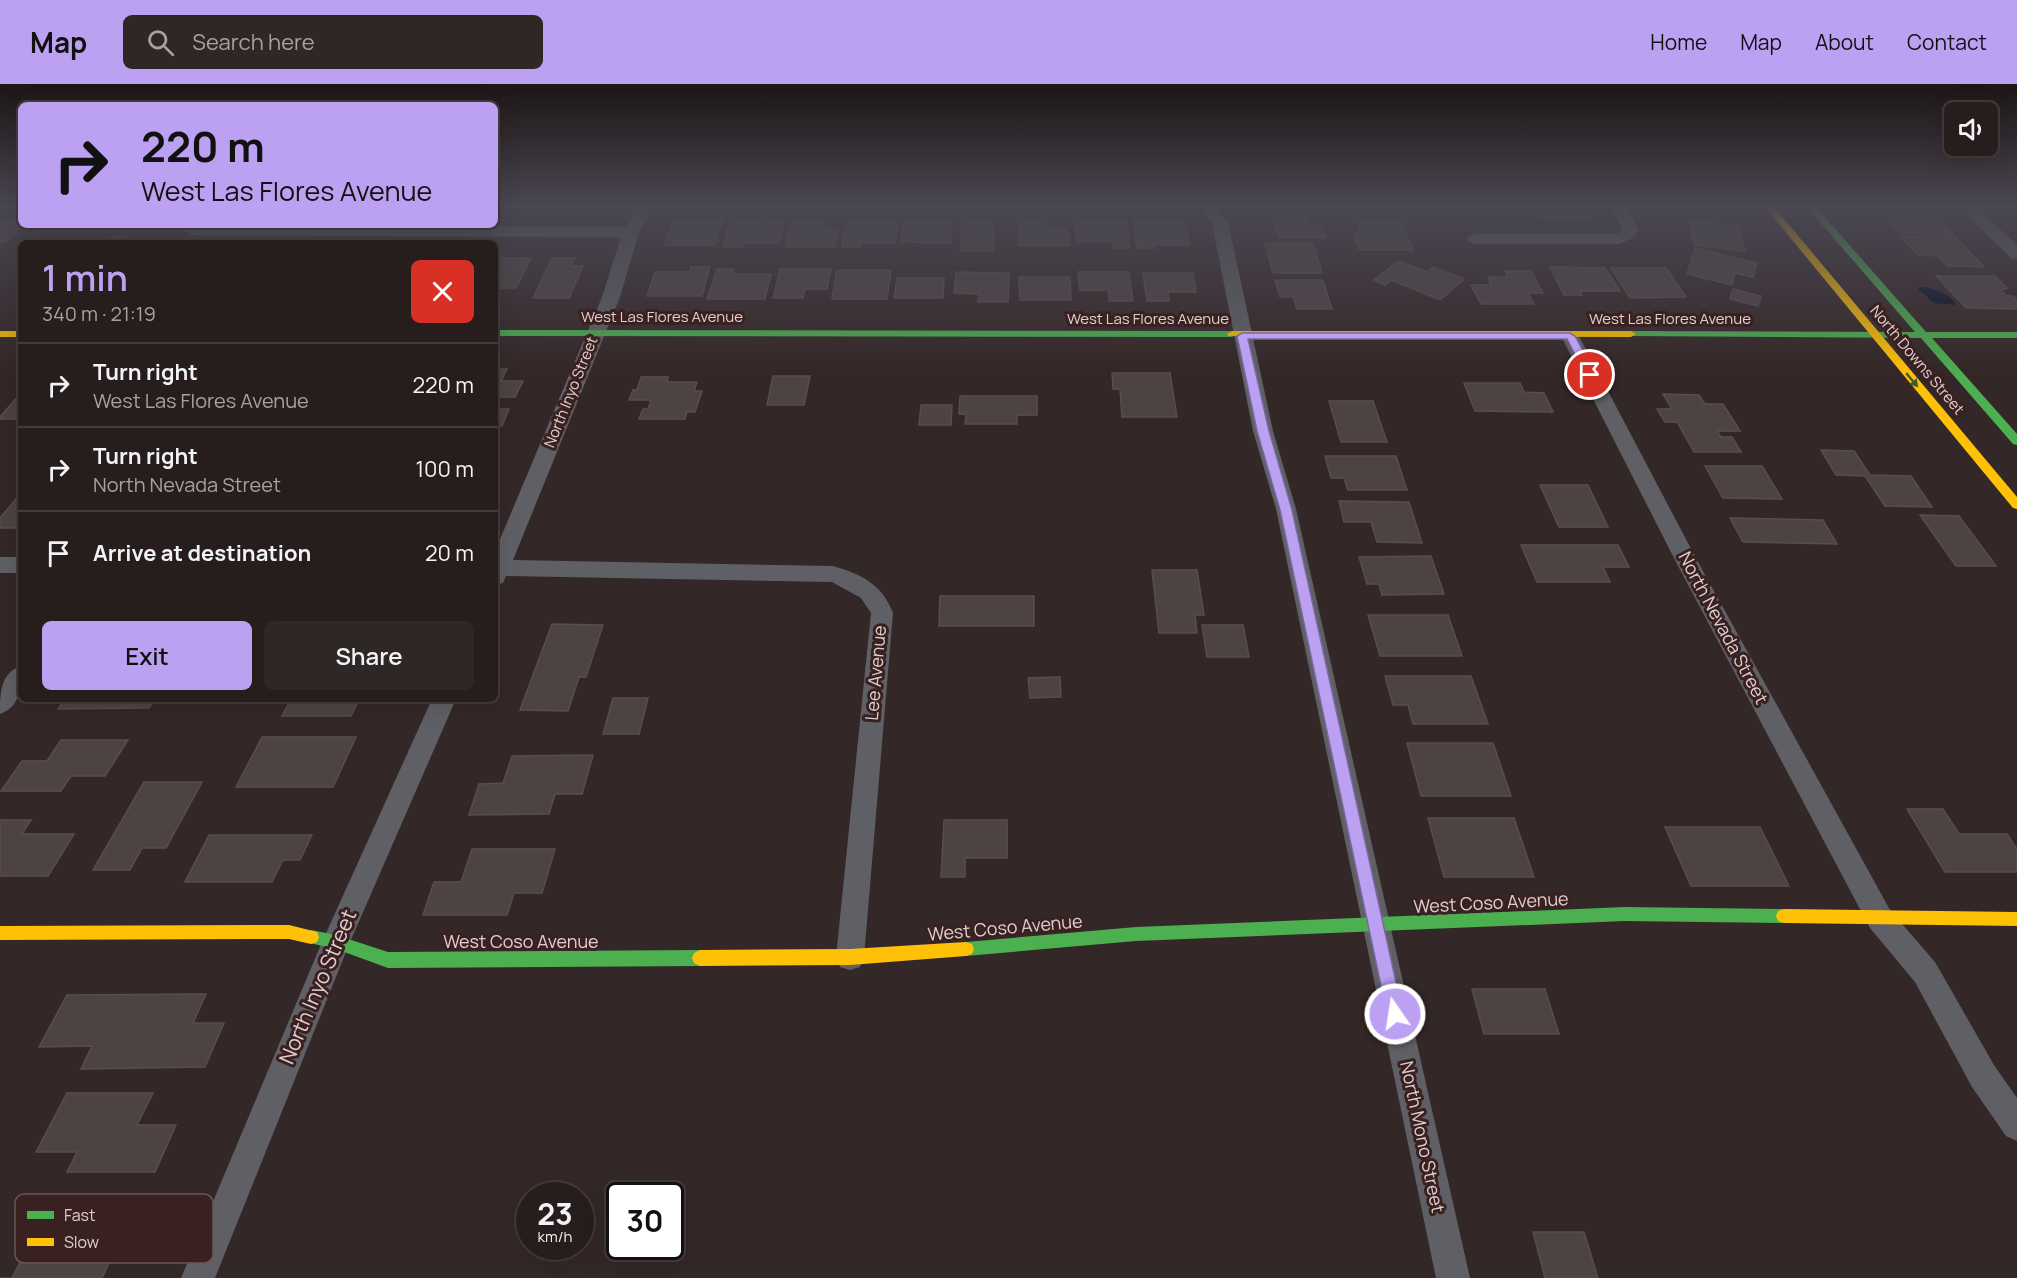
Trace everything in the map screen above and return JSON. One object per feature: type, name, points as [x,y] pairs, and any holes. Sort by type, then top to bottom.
[{"type":"street","name":"North Inyo Street","points":[[498,566],[611,297],[622,263]]},
{"type":"street","name":"North Mono Street","points":[[1225,263],[1263,431],[1286,510],[1453,1278]]},
{"type":"street","name":"North Downs Street","points":[[1815,263],[2017,506]]},
{"type":"street","name":"North Downs Street","points":[[1860,263],[2017,441]]},
{"type":"street","name":"West Las Flores Avenue","points":[[498,333],[2017,336]]},
{"type":"street","points":[[0,334],[18,334]]},
{"type":"street","name":"North Nevada Street","points":[[1570,336],[1687,562],[1880,919],[1925,972],[1983,1076],[2017,1125]]},
{"type":"street","points":[[0,565],[18,565]]},
{"type":"street","name":"Lee Avenue","points":[[498,571],[833,574],[852,580],[878,600],[882,613],[850,957]]},
{"type":"street","points":[[0,704],[18,679]]},
{"type":"street","name":"North Inyo Street","points":[[213,1241],[336,942],[443,702]]},
{"type":"street","name":"West Coso Avenue","points":[[0,933],[289,932],[336,942],[388,960],[786,959],[913,954],[1136,934],[1376,926],[1625,914],[2017,919]]},
{"type":"street","name":"North Inyo Street","points":[[198,1278],[204,1263]]},
{"type":"water","points":[[1920,287],[1941,292],[1956,305],[1934,303],[1918,289]]},
{"type":"building","points":[[498,263],[529,263],[516,288],[498,288]]},
{"type":"building","points":[[550,263],[573,263],[571,266],[583,266],[569,298],[533,298]]},
{"type":"building","points":[[1270,263],[1319,263],[1322,273],[1273,273]]},
{"type":"building","points":[[1396,263],[1403,263],[1427,272],[1433,267],[1464,279],[1440,300],[1391,280],[1385,285],[1374,280]]},
{"type":"building","points":[[1690,263],[1757,263],[1753,277],[1735,273],[1732,285],[1687,274]]},
{"type":"building","points":[[1944,263],[1980,263],[1984,267],[1948,266]]},
{"type":"building","points":[[691,267],[710,267],[702,296],[647,296],[655,272],[690,272]]},
{"type":"building","points":[[1550,267],[1605,268],[1620,291],[1580,291],[1582,295],[1564,295]]},
{"type":"building","points":[[1611,268],[1666,268],[1686,297],[1630,298]]},
{"type":"building","points":[[717,269],[734,269],[733,274],[771,274],[765,299],[707,299]]},
{"type":"building","points":[[780,269],[831,269],[827,289],[805,289],[803,298],[773,298]]},
{"type":"building","points":[[837,270],[891,270],[887,299],[832,299]]},
{"type":"building","points":[[1505,271],[1531,271],[1543,293],[1528,293],[1534,304],[1481,304],[1471,285],[1491,285],[1488,277],[1508,277]]},
{"type":"building","points":[[956,272],[1009,273],[1008,302],[978,302],[979,294],[954,293]]},
{"type":"building","points":[[1078,272],[1129,272],[1133,301],[1109,301],[1108,290],[1080,290]]},
{"type":"building","points":[[1143,273],[1193,273],[1196,292],[1168,292],[1169,301],[1147,301]]},
{"type":"building","points":[[1936,276],[1995,276],[2007,288],[2001,290],[2006,296],[2013,296],[2017,300],[2017,309],[1966,308]]},
{"type":"building","points":[[1019,277],[1070,277],[1071,300],[1020,300]]},
{"type":"building","points":[[897,278],[944,278],[943,298],[894,298]]},
{"type":"building","points":[[1275,280],[1323,280],[1332,309],[1297,309],[1293,297],[1280,297]]},
{"type":"building","points":[[1733,289],[1761,296],[1758,306],[1730,299]]},
{"type":"building","points":[[498,369],[507,369],[501,381],[523,381],[515,397],[498,397]]},
{"type":"building","points":[[1112,373],[1170,373],[1177,417],[1122,417],[1120,389],[1113,389]]},
{"type":"building","points":[[773,376],[810,376],[804,405],[767,405]]},
{"type":"building","points":[[641,377],[668,377],[667,382],[697,382],[694,391],[702,391],[695,412],[687,412],[685,419],[639,419],[643,409],[648,409],[651,400],[629,400],[633,390],[637,390]]},
{"type":"building","points":[[1464,383],[1520,383],[1524,392],[1544,393],[1553,412],[1475,411]]},
{"type":"building","points":[[1663,394],[1699,395],[1705,404],[1723,404],[1740,431],[1717,431],[1721,437],[1732,437],[1741,452],[1694,452],[1677,422],[1665,422],[1657,409],[1672,409]]},
{"type":"building","points":[[18,396],[18,419],[0,419]]},
{"type":"building","points":[[960,396],[1037,396],[1037,415],[1017,415],[1017,424],[965,424],[966,414],[959,414]]},
{"type":"building","points":[[1329,401],[1373,401],[1387,442],[1341,442]]},
{"type":"building","points":[[921,405],[952,405],[951,425],[919,425]]},
{"type":"building","points":[[498,409],[509,409],[502,426],[498,426]]},
{"type":"building","points":[[1821,450],[1854,451],[1870,475],[1911,476],[1932,507],[1885,506],[1865,476],[1836,475]]},
{"type":"building","points":[[1325,456],[1396,456],[1407,490],[1348,490],[1344,478],[1331,478]]},
{"type":"building","points":[[1705,466],[1762,466],[1782,499],[1723,498]]},
{"type":"building","points":[[1540,485],[1588,485],[1608,527],[1559,527]]},
{"type":"building","points":[[18,497],[18,528],[0,528],[0,518]]},
{"type":"building","points":[[1339,501],[1409,502],[1422,543],[1377,542],[1371,522],[1344,522]]},
{"type":"building","points":[[1920,515],[1959,516],[1996,566],[1956,566]]},
{"type":"building","points":[[1730,518],[1823,520],[1837,544],[1743,542]]},
{"type":"building","points":[[1521,545],[1618,545],[1629,567],[1603,567],[1610,582],[1537,582]]},
{"type":"building","points":[[1431,556],[1444,594],[1382,595],[1379,584],[1367,584],[1359,557]]},
{"type":"building","points":[[1152,570],[1197,570],[1204,615],[1195,615],[1197,633],[1159,633]]},
{"type":"building","points":[[940,596],[1034,596],[1034,626],[939,626]]},
{"type":"building","points":[[1368,615],[1448,615],[1462,656],[1380,656]]},
{"type":"building","points":[[552,624],[603,625],[586,677],[579,677],[568,711],[520,710]]},
{"type":"building","points":[[1202,625],[1243,625],[1249,657],[1207,657]]},
{"type":"building","points":[[1385,676],[1471,676],[1488,724],[1413,724],[1408,705],[1393,705]]},
{"type":"building","points":[[1060,677],[1061,697],[1030,698],[1028,678]]},
{"type":"building","points":[[613,698],[648,698],[639,734],[603,734]]},
{"type":"building","points":[[63,702],[152,702],[149,708],[58,709]]},
{"type":"building","points":[[289,702],[358,702],[351,716],[282,716]]},
{"type":"building","points":[[262,737],[356,737],[333,787],[236,787]]},
{"type":"building","points":[[61,740],[128,740],[105,776],[71,776],[61,791],[1,791],[22,761],[47,761]]},
{"type":"building","points":[[1407,743],[1493,743],[1511,796],[1421,796]]},
{"type":"building","points":[[593,755],[582,794],[555,794],[549,814],[469,815],[479,784],[503,783],[512,756]]},
{"type":"building","points":[[144,782],[202,782],[166,848],[142,848],[130,870],[93,870]]},
{"type":"building","points":[[1907,809],[1943,809],[1959,834],[2007,834],[2017,849],[2017,872],[1945,872]]},
{"type":"building","points":[[1428,818],[1514,818],[1534,877],[1444,877]]},
{"type":"building","points":[[0,820],[31,820],[22,834],[74,834],[48,876],[0,876]]},
{"type":"building","points":[[944,820],[1007,820],[1007,858],[965,858],[965,877],[941,877]]},
{"type":"building","points":[[1665,827],[1760,827],[1789,886],[1691,886]]},
{"type":"building","points":[[209,835],[312,835],[300,860],[283,860],[272,882],[185,882]]},
{"type":"building","points":[[472,849],[555,849],[542,893],[514,893],[507,915],[423,915],[434,882],[461,882]]},
{"type":"building","points":[[1472,989],[1545,989],[1559,1034],[1484,1034]]},
{"type":"building","points":[[206,994],[193,1023],[224,1023],[205,1067],[81,1069],[92,1046],[39,1047],[67,995]]},
{"type":"building","points":[[67,1093],[153,1093],[137,1125],[176,1125],[155,1172],[67,1172],[77,1152],[36,1152]]},
{"type":"building","points":[[1533,1232],[1584,1232],[1598,1278],[1545,1278]]},
{"type":"building","points":[[20,1263],[109,1263],[102,1278],[12,1278]]},
{"type":"traffic: fast","points":[[1860,263],[2017,441]]},
{"type":"traffic: fast","points":[[498,333],[1232,334]]},
{"type":"traffic: fast","points":[[1631,334],[2017,335]]},
{"type":"traffic: fast","points":[[966,949],[1136,934],[1625,914],[1784,916]]},
{"type":"traffic: fast","points":[[311,937],[336,942],[388,960],[700,958]]},
{"type":"traffic: slow","points":[[1815,263],[2017,505]]},
{"type":"traffic: slow","points":[[0,334],[18,334]]},
{"type":"traffic: slow","points":[[1232,334],[1631,334]]},
{"type":"traffic: slow","points":[[1784,916],[2017,919]]},
{"type":"traffic: slow","points":[[0,933],[289,932],[311,937]]},
{"type":"traffic: slow","points":[[700,958],[850,957],[966,949]]},
{"type":"route","points":[[1395,1014],[1286,510],[1263,431],[1242,336],[1570,336],[1590,375]]}]
